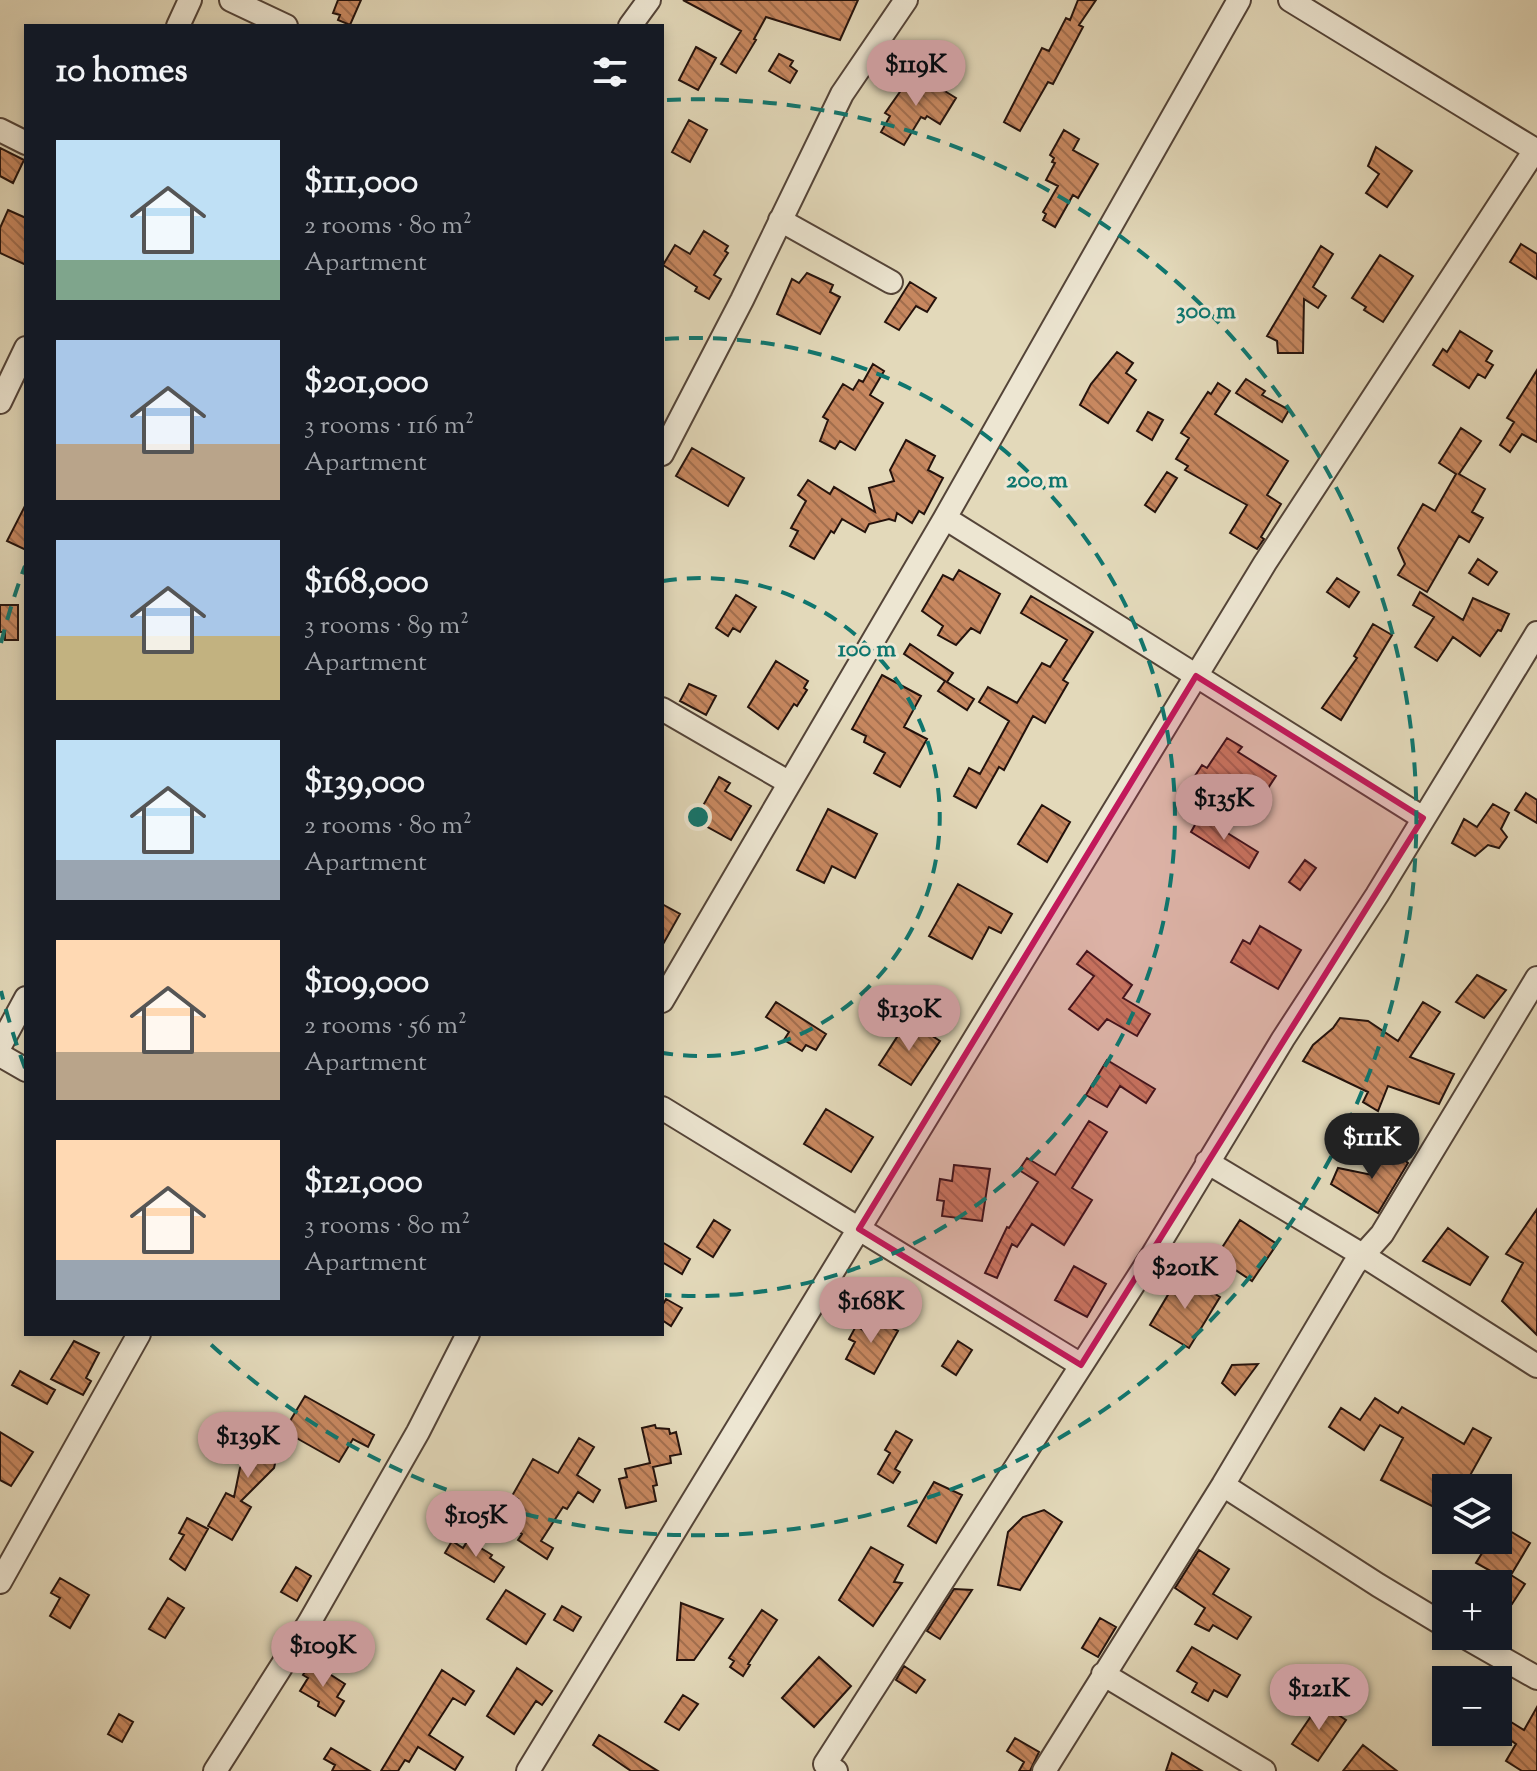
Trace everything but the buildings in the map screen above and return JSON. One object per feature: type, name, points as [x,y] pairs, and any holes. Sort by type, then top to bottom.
[{"type":"street","points":[[179,24],[190,0]]},
{"type":"street","points":[[231,0],[282,24]]},
{"type":"street","points":[[631,24],[649,0]]},
{"type":"street","points":[[664,450],[842,94],[906,0]]},
{"type":"street","points":[[664,998],[945,518],[1239,0]]},
{"type":"street","points":[[528,1771],[1265,563],[1536,151],[1290,0]]},
{"type":"street","points":[[0,130],[24,142]]},
{"type":"street","points":[[780,220],[891,282]]},
{"type":"street","points":[[0,402],[24,352]]},
{"type":"street","points":[[945,518],[1423,818]]},
{"type":"street","points":[[836,1771],[825,1764],[1153,1254],[1283,1039],[1377,895],[1537,633]]},
{"type":"street","points":[[664,710],[788,782]]},
{"type":"street","points":[[1044,1771],[1223,1485],[1354,1265],[1382,1234],[1537,978]]},
{"type":"street","points":[[0,1046],[24,1002]]},
{"type":"street","points":[[0,1055],[24,1069]]},
{"type":"street","points":[[664,1109],[1081,1365]]},
{"type":"street","points":[[1207,1162],[1364,1256],[1537,1366]]},
{"type":"street","points":[[0,1582],[138,1336]]},
{"type":"street","points":[[215,1771],[309,1623],[418,1432],[467,1336]]},
{"type":"street","points":[[1223,1485],[1432,1618]]},
{"type":"street","points":[[1488,1650],[1537,1678]]},
{"type":"street","points":[[1103,1674],[1264,1771]]},
{"type":"highlighted area","points":[[1196,676],[1423,818],[1081,1365],[859,1229]]}]
